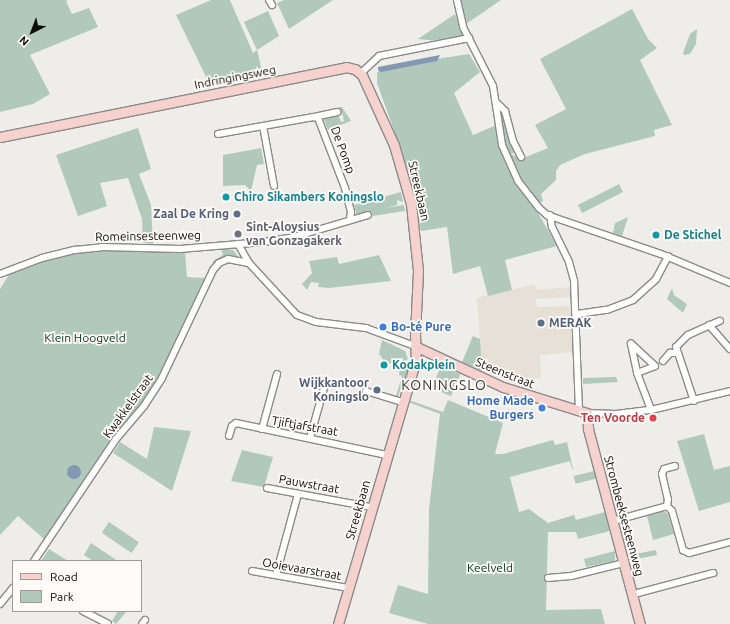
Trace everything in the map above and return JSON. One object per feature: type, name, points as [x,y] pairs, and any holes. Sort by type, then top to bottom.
[{"type":"street","points":[[457,0],[462,22],[489,75],[496,102],[499,136],[516,178],[533,201],[550,215],[668,256],[730,283]]},
{"type":"street","points":[[361,73],[379,56],[469,38]]},
{"type":"street","name":"Indringingsweg","points":[[0,137],[346,67],[361,73]]},
{"type":"street","name":"Streekbaan","points":[[338,624],[402,402],[412,380],[419,348],[417,322],[418,271],[411,204],[392,140],[361,73]]},
{"type":"street","points":[[496,102],[505,111],[513,141],[521,157]]},
{"type":"street","name":"De Pomp","points":[[218,134],[337,112]]},
{"type":"street","name":"De Pomp","points":[[312,117],[320,120],[345,188],[351,212],[350,219]]},
{"type":"street","points":[[263,126],[274,186]]},
{"type":"street","name":"Romeinsesteenweg","points":[[0,274],[46,256],[95,248],[165,249],[283,239],[368,215]]},
{"type":"street","name":"Strombeeksesteenweg","points":[[550,215],[552,227],[573,272],[583,412],[640,624]]},
{"type":"street","name":"Steenstraat","points":[[238,244],[249,263],[288,308],[301,317],[316,322],[366,328],[419,348],[513,390],[583,412],[608,414],[651,410],[730,391]]},
{"type":"street","points":[[577,314],[607,310],[633,300],[656,279],[668,256]]},
{"type":"street","name":"Kwakkelstraat","points":[[35,560],[116,439],[144,406],[162,378],[213,270],[219,263],[228,259],[249,263]]},
{"type":"street","points":[[694,400],[676,347],[682,340],[709,324],[720,321]]},
{"type":"street","points":[[709,324],[730,349]]},
{"type":"street","points":[[638,373],[655,366],[631,344],[629,346],[638,373],[651,410]]},
{"type":"street","points":[[663,361],[670,353],[677,353]]},
{"type":"street","points":[[262,429],[277,374]]},
{"type":"street","points":[[310,438],[324,388]]},
{"type":"street","points":[[366,391],[402,402]]},
{"type":"street","name":"Tjiftjafstraat","points":[[229,436],[234,424],[310,438],[387,455]]},
{"type":"street","points":[[667,506],[668,502],[662,474],[664,469],[675,466]]},
{"type":"street","name":"Pauwstraat","points":[[267,488],[371,507]]},
{"type":"street","points":[[276,575],[298,494]]},
{"type":"street","points":[[613,521],[667,506]]},
{"type":"street","points":[[667,506],[672,511],[685,552],[730,542]]},
{"type":"street","points":[[548,578],[571,576],[624,563]]},
{"type":"street","name":"Ooievaarstraat","points":[[252,571],[348,588]]},
{"type":"street","name":"Strombeeksesteenweg","points":[[638,592],[713,573]]},
{"type":"street","points":[[0,604],[12,589]]},
{"type":"street","points":[[85,612],[108,624]]},
{"type":"shaded area","points":[[535,284],[536,290],[571,287],[571,297],[536,299],[537,307],[572,306],[574,352],[540,355],[541,379],[536,378],[532,381],[530,390],[482,371],[477,298]]},
{"type":"green space","points":[[0,0],[68,0],[66,1],[72,14],[89,8],[98,27],[30,55],[50,94],[33,104],[0,112]]},
{"type":"green space","points":[[211,0],[230,0],[253,53],[257,50],[262,71],[209,83],[176,15]]},
{"type":"green space","points":[[284,0],[333,0],[289,29],[277,3]]},
{"type":"green space","points":[[461,0],[501,0],[466,24]]},
{"type":"green space","points":[[632,9],[648,39],[657,48],[640,60],[672,125],[654,130],[655,136],[585,154],[560,165],[556,171],[556,180],[541,194],[543,201],[534,206],[557,246],[505,260],[512,290],[488,296],[480,266],[453,274],[447,227],[421,231],[411,178],[377,83],[377,73],[383,67],[469,54],[480,72],[454,93],[473,135],[494,126],[498,119],[497,106],[502,109],[517,151],[511,154],[521,159],[548,148],[535,125],[566,109],[540,59]]},
{"type":"green space","points":[[268,11],[279,36],[257,50],[244,22]]},
{"type":"green space","points":[[455,14],[463,34],[460,37],[439,41],[418,39]]},
{"type":"green space","points":[[697,29],[696,44],[690,54],[684,55],[683,53],[690,34]]},
{"type":"green space","points":[[342,107],[351,121],[328,130],[323,117],[338,114],[341,122],[344,121],[342,112],[338,113],[335,108]]},
{"type":"green space","points":[[138,128],[151,169],[139,174],[151,205],[153,244],[143,243],[142,219],[128,178],[100,183],[107,206],[78,216],[56,155]]},
{"type":"green space","points":[[261,148],[264,164],[257,165],[251,191],[245,185],[223,186],[223,155]]},
{"type":"green space","points":[[619,184],[623,192],[582,213],[578,205]]},
{"type":"green space","points":[[401,192],[403,202],[397,200],[397,205],[357,216],[354,205]]},
{"type":"green space","points":[[404,205],[405,211],[372,216],[371,210]]},
{"type":"green space","points":[[628,217],[622,236],[613,233],[615,223]]},
{"type":"green space","points":[[221,248],[233,250],[241,260],[227,255],[213,265],[213,261],[223,255]]},
{"type":"green space","name":"Klein Hoogveld","points":[[95,250],[185,251],[187,277],[205,278],[158,382],[45,540],[18,516],[0,535],[0,289],[10,273],[54,256]]},
{"type":"green space","points":[[379,255],[391,281],[329,288],[318,287],[319,283],[311,282],[307,290],[302,284],[312,273],[309,261],[337,257],[339,264]]},
{"type":"green space","points":[[672,288],[674,295],[687,304],[683,313],[667,299]]},
{"type":"green space","points":[[473,336],[480,339],[482,371],[462,362]]},
{"type":"green space","points":[[382,340],[405,351],[408,359],[397,365],[385,362],[379,354]]},
{"type":"green space","points":[[412,359],[409,374],[406,375],[398,396],[396,396],[402,376],[399,375],[400,365]]},
{"type":"green space","points":[[441,366],[460,374],[451,396],[432,388]]},
{"type":"green space","points":[[616,377],[618,382],[583,384],[583,378]]},
{"type":"green space","name":"Keelveld","points":[[409,400],[443,412],[448,400],[503,423],[495,454],[503,454],[553,440],[555,445],[567,442],[573,469],[570,461],[510,477],[519,512],[529,509],[548,523],[574,515],[576,520],[605,512],[610,531],[578,539],[576,532],[548,532],[546,610],[601,609],[605,624],[428,624],[389,613],[398,585],[428,594],[429,509],[440,414],[408,402]]},
{"type":"green space","points":[[154,427],[191,431],[172,491],[113,453],[120,442],[147,459]]},
{"type":"green space","points":[[704,434],[714,470],[730,466],[730,502],[699,511],[677,441]]},
{"type":"green space","points":[[242,450],[273,457],[264,487],[231,481]]},
{"type":"green space","points":[[594,471],[596,479],[576,484],[574,476]]},
{"type":"green space","points":[[663,511],[668,514],[674,534],[653,540],[647,516]]},
{"type":"green space","points":[[109,522],[139,542],[132,553],[102,533]]},
{"type":"green space","points":[[91,543],[116,560],[92,560],[84,555]]},
{"type":"green space","points":[[49,549],[66,560],[42,560]]},
{"type":"green space","points":[[656,550],[657,555],[629,560],[629,555]]},
{"type":"green space","points":[[615,551],[615,561],[586,567],[584,559]]},
{"type":"green space","points":[[117,612],[126,612],[116,624],[112,621]]},
{"type":"water","points":[[440,55],[437,61],[381,72],[378,70],[378,67]]},
{"type":"water","points":[[74,465],[79,467],[81,472],[79,477],[74,479],[69,477],[67,472],[69,467]]},
{"type":"place","name":"Chiro Sikambers Koningslo","points":[[226,197]]},
{"type":"place","name":"Zaal De Kring","points":[[237,214]]},
{"type":"place","name":"Sint-Aloysius van Gonzagakerk","points":[[238,234]]},
{"type":"place","name":"De Stichel","points":[[656,235]]},
{"type":"place","name":"MERAK","points":[[541,323]]},
{"type":"place","name":"Bo-té Pure","points":[[383,327]]},
{"type":"place","name":"Kodakplein","points":[[384,365]]},
{"type":"place","name":"Wijkkantoor Koningslo","points":[[377,390]]},
{"type":"place","name":"Home Made Burgers","points":[[542,408]]},
{"type":"place","name":"Ten Voorde","points":[[653,418]]},
{"type":"district","name":"KONINGSLO","points":[[444,385]]}]
